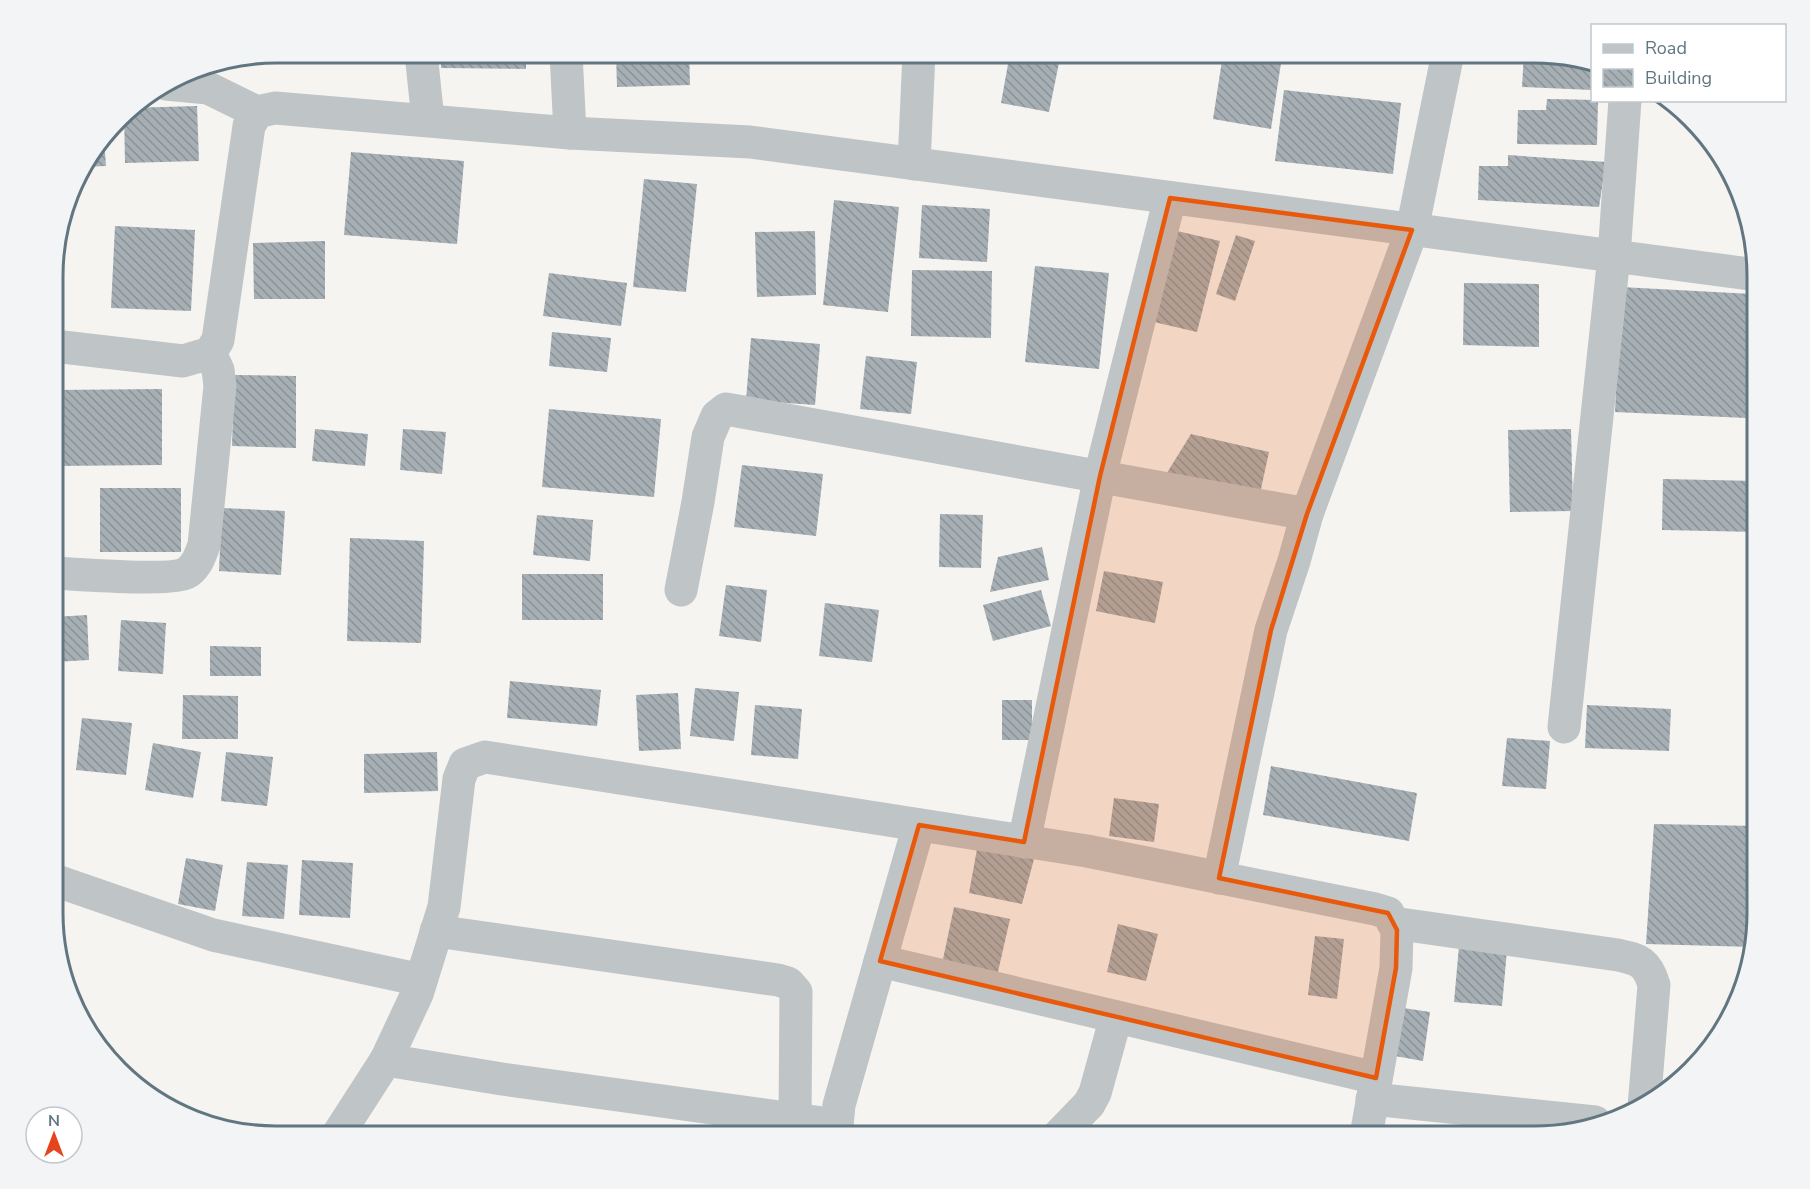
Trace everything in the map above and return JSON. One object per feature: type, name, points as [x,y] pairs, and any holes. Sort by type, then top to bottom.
[{"type":"street","points":[[422,63],[428,120]]},
{"type":"street","points":[[567,63],[570,133]]},
{"type":"street","points":[[914,164],[919,63]]},
{"type":"street","points":[[1219,878],[1271,630],[1307,514],[1412,230],[1446,63]]},
{"type":"street","points":[[181,85],[208,88],[257,112],[275,108],[570,133],[750,142],[1747,274]]},
{"type":"street","points":[[1563,727],[1614,256],[1625,102]]},
{"type":"street","points":[[63,347],[183,361],[210,353],[218,340],[249,126],[257,112]]},
{"type":"street","points":[[1024,842],[1100,476],[1170,198]]},
{"type":"street","points":[[63,573],[164,578],[186,574],[198,562],[204,545],[220,387],[218,370],[210,353]]},
{"type":"street","points":[[681,590],[708,437],[717,416],[726,409],[1307,514]]},
{"type":"street","points":[[344,1126],[386,1060],[417,994],[444,906],[459,779],[465,764],[485,757],[1087,851],[1375,909],[1388,914],[1397,930],[1396,968],[1368,1126]]},
{"type":"street","points":[[838,1126],[839,1105],[920,825]]},
{"type":"street","points":[[63,883],[213,935],[422,980]]},
{"type":"street","points":[[1393,922],[1639,960],[1650,973],[1654,985],[1645,1095]]},
{"type":"street","points":[[436,931],[788,983],[796,992],[795,1119]]},
{"type":"street","points":[[880,961],[1116,1017],[1374,1088],[1584,1120]]},
{"type":"street","points":[[1068,1126],[1089,1104],[1095,1093],[1116,1017]]},
{"type":"street","points":[[386,1060],[502,1079],[795,1119],[822,1126]]},
{"type":"highlighted area","points":[[1170,198],[1412,230],[1307,514],[1271,630],[1219,878],[1388,913],[1397,930],[1396,968],[1376,1078],[880,961],[919,825],[1024,842],[1100,476]]},
{"type":"building","points":[[441,63],[526,63],[526,69],[441,68]]},
{"type":"building","points":[[616,63],[689,63],[690,85],[617,87]]},
{"type":"building","points":[[1008,63],[1059,63],[1049,112],[1001,103]]},
{"type":"building","points":[[1222,63],[1281,63],[1271,129],[1213,119]]},
{"type":"building","points":[[1523,63],[1548,63],[1591,71],[1591,90],[1522,87]]},
{"type":"building","points":[[1284,90],[1401,103],[1393,174],[1275,161]]},
{"type":"building","points":[[1547,99],[1598,102],[1597,145],[1517,144],[1518,110],[1546,110]]},
{"type":"building","points":[[197,106],[199,161],[125,163],[124,126],[145,107]]},
{"type":"building","points":[[105,149],[106,166],[93,167]]},
{"type":"building","points":[[351,152],[464,161],[457,244],[344,235]]},
{"type":"building","points":[[1508,155],[1606,162],[1599,207],[1478,200],[1479,166],[1508,166]]},
{"type":"building","points":[[644,179],[697,184],[686,292],[633,287]]},
{"type":"building","points":[[834,200],[899,207],[888,312],[823,305]]},
{"type":"building","points":[[922,205],[990,209],[987,262],[919,258]]},
{"type":"building","points":[[115,226],[195,230],[191,311],[111,308]]},
{"type":"building","points":[[815,231],[816,295],[757,297],[755,232]]},
{"type":"building","points":[[1177,231],[1220,241],[1197,332],[1154,322]]},
{"type":"building","points":[[1236,235],[1255,241],[1235,301],[1216,294]]},
{"type":"building","points":[[325,241],[325,299],[254,299],[253,243]]},
{"type":"building","points":[[1035,266],[1109,273],[1099,369],[1025,362]]},
{"type":"building","points":[[912,270],[992,271],[991,338],[911,336]]},
{"type":"building","points":[[549,273],[627,283],[621,326],[543,316]]},
{"type":"building","points":[[1464,283],[1539,284],[1539,347],[1463,345]]},
{"type":"building","points":[[1621,287],[1747,294],[1746,418],[1615,412]]},
{"type":"building","points":[[552,332],[611,338],[607,372],[549,366]]},
{"type":"building","points":[[751,338],[820,344],[815,405],[746,400]]},
{"type":"building","points":[[866,356],[917,362],[911,414],[860,409]]},
{"type":"building","points":[[234,375],[296,376],[296,448],[232,446]]},
{"type":"building","points":[[162,389],[162,465],[63,466],[63,390]]},
{"type":"building","points":[[549,409],[661,419],[654,497],[542,487]]},
{"type":"building","points":[[315,429],[368,434],[365,466],[312,461]]},
{"type":"building","points":[[403,429],[446,432],[442,474],[400,470]]},
{"type":"building","points":[[1571,429],[1573,511],[1510,512],[1508,430]]},
{"type":"building","points":[[1191,434],[1269,452],[1259,498],[1165,476]]},
{"type":"building","points":[[742,465],[823,474],[816,536],[734,527]]},
{"type":"building","points":[[1663,479],[1747,481],[1747,532],[1662,530]]},
{"type":"building","points":[[100,488],[181,488],[181,552],[100,552]]},
{"type":"building","points":[[222,508],[285,511],[281,575],[219,571]]},
{"type":"building","points":[[940,514],[983,515],[981,568],[939,567]]},
{"type":"building","points":[[537,515],[593,520],[590,561],[533,555]]},
{"type":"building","points":[[350,538],[424,541],[421,643],[347,641]]},
{"type":"building","points":[[1042,547],[1049,580],[990,592],[998,557]]},
{"type":"building","points":[[1104,571],[1163,582],[1155,623],[1096,611]]},
{"type":"building","points":[[522,574],[603,574],[603,620],[522,620]]},
{"type":"building","points":[[726,585],[767,590],[761,642],[719,636]]},
{"type":"building","points":[[1041,590],[1051,626],[993,641],[983,605]]},
{"type":"building","points":[[825,603],[879,610],[872,662],[819,656]]},
{"type":"building","points":[[87,615],[89,660],[63,661],[63,616]]},
{"type":"building","points":[[121,620],[166,623],[163,674],[118,671]]},
{"type":"building","points":[[210,646],[261,647],[261,676],[210,676]]},
{"type":"building","points":[[510,681],[601,690],[597,726],[507,718]]},
{"type":"building","points":[[695,688],[739,692],[734,741],[690,736]]},
{"type":"building","points":[[678,693],[681,749],[639,751],[636,695]]},
{"type":"building","points":[[183,695],[238,696],[238,739],[182,739]]},
{"type":"building","points":[[1002,700],[1032,700],[1032,740],[1002,740]]},
{"type":"building","points":[[755,705],[802,709],[798,759],[751,755]]},
{"type":"building","points":[[1587,705],[1671,709],[1669,751],[1585,748]]},
{"type":"building","points":[[82,718],[132,723],[126,775],[76,770]]},
{"type":"building","points":[[1507,738],[1550,741],[1546,789],[1502,786]]},
{"type":"building","points":[[153,743],[201,752],[193,798],[145,790]]},
{"type":"building","points":[[226,752],[273,757],[267,806],[221,801]]},
{"type":"building","points":[[437,752],[438,791],[364,793],[364,754]]},
{"type":"building","points":[[1271,766],[1417,793],[1409,841],[1263,815]]},
{"type":"building","points":[[1114,798],[1159,804],[1154,842],[1109,836]]},
{"type":"building","points":[[1654,824],[1747,826],[1747,927],[1744,947],[1646,944]]},
{"type":"building","points":[[977,849],[1034,859],[1022,904],[969,893]]},
{"type":"building","points":[[186,858],[223,865],[215,911],[178,904]]},
{"type":"building","points":[[302,860],[353,863],[350,918],[299,915]]},
{"type":"building","points":[[247,862],[288,865],[284,919],[242,916]]},
{"type":"building","points":[[954,907],[1010,919],[997,976],[942,964]]},
{"type":"building","points":[[1118,924],[1158,934],[1146,981],[1107,972]]},
{"type":"building","points":[[1315,936],[1344,939],[1337,999],[1308,995]]},
{"type":"building","points":[[1459,946],[1507,950],[1502,1006],[1454,1002]]},
{"type":"building","points":[[1397,1007],[1430,1012],[1423,1061],[1389,1055]]}]
